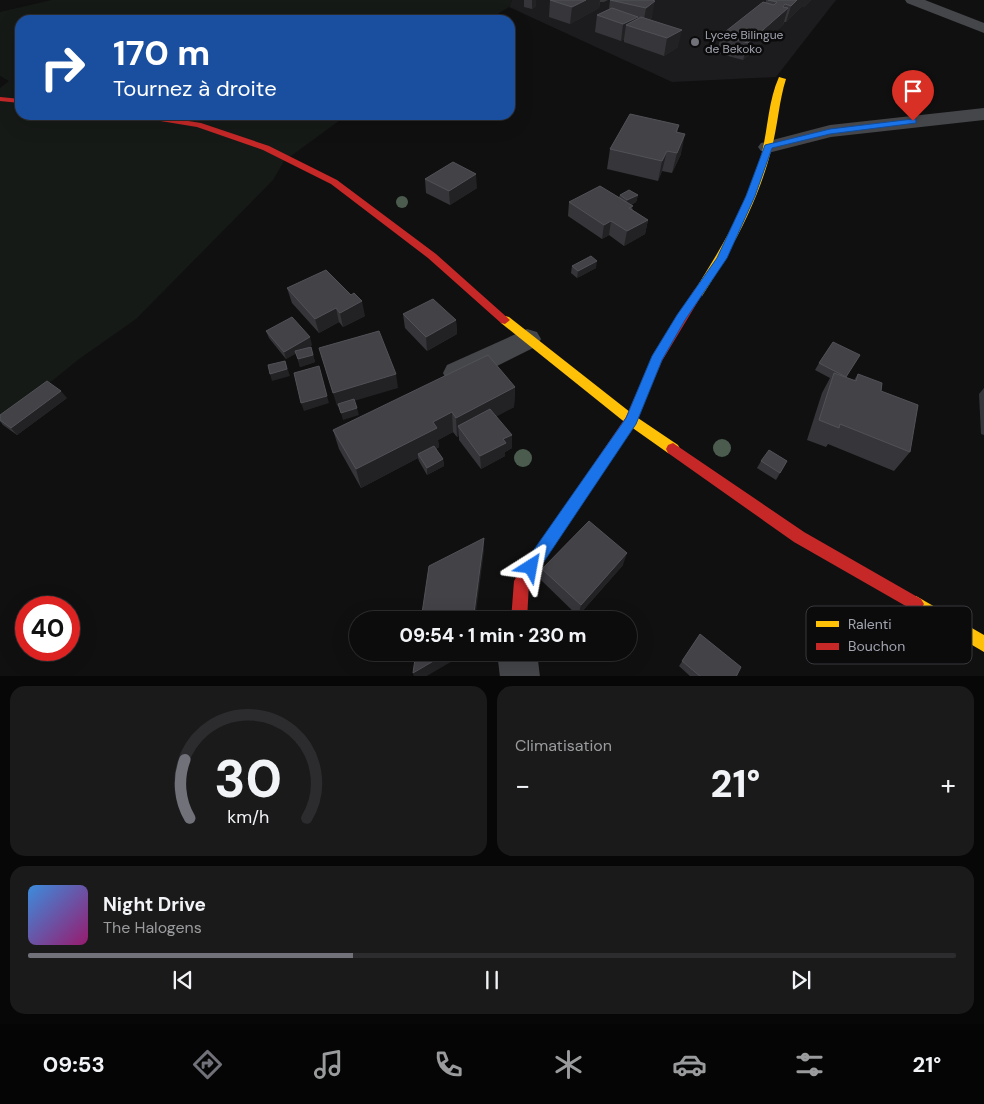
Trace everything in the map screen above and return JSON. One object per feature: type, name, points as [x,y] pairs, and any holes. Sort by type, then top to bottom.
[{"type":"main road","points":[[520,611],[522,581],[631,420],[657,360],[681,318],[722,258],[750,196],[768,146],[774,102],[782,79]]},
{"type":"main road","points":[[0,98],[15,100]]},
{"type":"main road","points":[[167,120],[198,125],[266,148],[334,182],[432,256],[528,339],[631,420],[799,537],[918,606]]},
{"type":"main road","points":[[972,637],[984,644]]},
{"type":"street","points":[[912,0],[984,28]]},
{"type":"street","points":[[768,146],[830,131],[863,126],[984,114]]},
{"type":"street","points":[[433,384],[528,339]]},
{"type":"street","points":[[518,661],[520,676]]},
{"type":"shaded area","points":[[52,0],[512,0],[509,7],[496,15],[15,15],[15,120],[340,120],[284,161],[273,180],[136,319],[79,359],[0,423],[0,88],[9,81],[0,76],[0,12]]},
{"type":"shaded area","name":"Lycee Bilingue de Bekoko","points":[[512,0],[836,0],[776,77],[672,82],[509,7]]},
{"type":"building","points":[[550,0],[586,0],[572,7]]},
{"type":"building","points":[[610,0],[652,0],[655,1],[646,8]]},
{"type":"building","points":[[768,0],[797,0],[791,6],[785,4],[783,7],[788,8],[748,43],[721,35],[763,2],[774,5],[777,2]]},
{"type":"building","points":[[612,8],[638,17],[623,24],[597,15]]},
{"type":"building","points":[[641,17],[682,30],[667,38],[626,25]]},
{"type":"building","points":[[630,114],[679,125],[676,132],[685,134],[677,153],[667,151],[662,161],[610,149]]},
{"type":"building","points":[[453,162],[476,174],[449,191],[425,179]]},
{"type":"building","points":[[600,186],[633,206],[629,208],[648,220],[627,231],[611,221],[604,225],[569,202]]},
{"type":"building","points":[[629,190],[638,195],[627,200],[620,195]]},
{"type":"building","points":[[591,256],[597,261],[578,271],[572,266]]},
{"type":"building","points":[[326,270],[351,295],[354,293],[362,301],[340,313],[336,308],[315,319],[287,288]]},
{"type":"building","points":[[433,299],[456,320],[426,337],[403,314]]},
{"type":"building","points":[[292,317],[310,337],[284,352],[266,331]]},
{"type":"building","points":[[379,331],[396,374],[333,393],[319,348]]},
{"type":"building","points":[[833,342],[860,355],[846,377],[819,363]]},
{"type":"building","points":[[311,347],[313,355],[298,359],[295,351]]},
{"type":"building","points":[[488,355],[515,387],[456,418],[452,412],[433,422],[437,428],[356,469],[333,430]]},
{"type":"building","points":[[285,361],[287,369],[270,374],[268,365]]},
{"type":"building","points":[[319,366],[327,396],[301,403],[294,373]]},
{"type":"building","points":[[834,373],[856,381],[858,374],[882,383],[881,391],[918,405],[910,452],[840,424],[839,428],[819,420]]},
{"type":"building","points":[[47,381],[61,391],[11,428],[0,420],[0,415]]},
{"type":"building","points":[[354,399],[357,408],[341,413],[338,404]]},
{"type":"building","points":[[490,409],[512,435],[503,439],[506,443],[480,456],[458,426]]},
{"type":"building","points":[[434,446],[443,459],[427,468],[418,454]]},
{"type":"building","points":[[769,450],[787,461],[780,473],[761,461]]},
{"type":"building","points":[[589,521],[627,553],[581,605],[542,569]]},
{"type":"building","points":[[484,538],[474,611],[422,611],[429,566]]},
{"type":"building","points":[[700,634],[741,667],[736,676],[700,676],[682,661]]},
{"type":"building","points":[[415,661],[434,661],[413,673]]},
{"type":"traffic: slow","points":[[698,293],[729,242],[756,184],[768,147],[782,79]]},
{"type":"traffic: slow","points":[[505,320],[631,420],[673,449]]},
{"type":"traffic: slow","points":[[972,637],[984,644]]},
{"type":"traffic: jam","points":[[0,99],[15,100]]},
{"type":"traffic: jam","points":[[167,120],[198,125],[266,148],[334,182],[432,256],[505,320]]},
{"type":"traffic: jam","points":[[520,611],[522,581],[631,420],[657,360],[698,293]]},
{"type":"traffic: jam","points":[[673,449],[799,537],[916,604]]},
{"type":"place","name":"Lycee Bilingue de Bekoko","points":[[695,42]]},
{"type":"route","points":[[531,567],[631,420],[657,360],[681,318],[722,258],[750,196],[768,146],[830,131],[913,121]]}]
